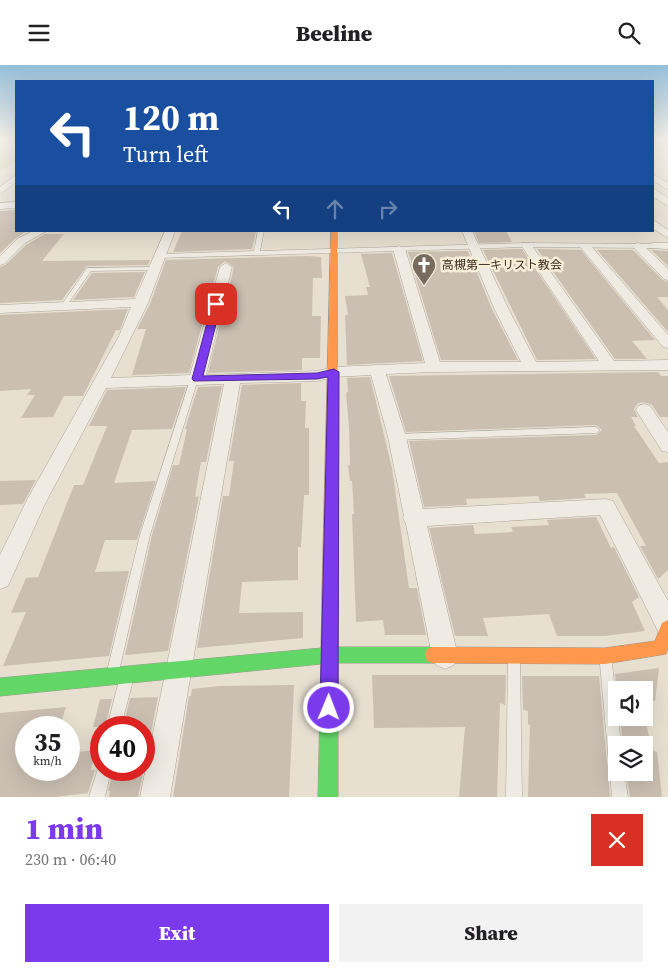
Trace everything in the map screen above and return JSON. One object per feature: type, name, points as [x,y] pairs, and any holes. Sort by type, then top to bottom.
[{"type":"street","points":[[654,176],[668,175]]},
{"type":"street","points":[[654,177],[668,187]]},
{"type":"street","points":[[0,191],[15,179]]},
{"type":"street","points":[[654,192],[668,203]]},
{"type":"street","points":[[0,206],[15,205]]},
{"type":"street","points":[[654,222],[668,221]]},
{"type":"street","points":[[654,224],[668,235]]},
{"type":"street","points":[[0,262],[21,241],[40,232]]},
{"type":"street","points":[[0,579],[35,504],[126,336],[170,232]]},
{"type":"street","points":[[328,797],[334,232]]},
{"type":"street","points":[[468,232],[501,308],[531,367]]},
{"type":"street","points":[[7,241],[21,241]]},
{"type":"street","points":[[526,245],[610,366]]},
{"type":"street","points":[[638,246],[668,276]]},
{"type":"street","points":[[653,246],[668,246]]},
{"type":"street","points":[[586,247],[668,344]]},
{"type":"street","points":[[399,249],[418,307],[434,367]]},
{"type":"street","points":[[196,379],[228,260]]},
{"type":"street","points":[[0,309],[141,303]]},
{"type":"street","points":[[100,383],[317,376],[334,372],[434,367],[668,365]]},
{"type":"street","points":[[378,370],[397,437],[413,518],[446,657]]},
{"type":"street","points":[[155,797],[233,378]]},
{"type":"street","points":[[644,411],[668,446]]},
{"type":"street","points":[[0,687],[329,655],[446,657],[605,656],[660,648],[668,626],[606,507],[413,518]]},
{"type":"lane","points":[[257,253],[261,232]]},
{"type":"lane","points":[[160,256],[228,260],[257,253],[526,245],[586,247],[653,246]]},
{"type":"lane","points":[[63,307],[89,269],[154,269]]},
{"type":"lane","points":[[112,677],[145,535],[196,379]]},
{"type":"lane","points":[[397,437],[596,430]]},
{"type":"lane","points":[[514,656],[514,797]]},
{"type":"lane","points":[[605,656],[613,736]]},
{"type":"lane","points":[[117,716],[128,675]]},
{"type":"lane","points":[[97,797],[101,781]]},
{"type":"lane","points":[[618,781],[620,797]]},
{"type":"building","points":[[15,210],[15,230],[13,231],[25,232],[0,253],[0,211]]},
{"type":"building","points":[[182,232],[256,232],[252,249],[173,252]]},
{"type":"building","points":[[474,232],[507,232],[512,242],[479,243]]},
{"type":"building","points":[[45,234],[64,234],[42,261],[150,260],[148,265],[87,266],[62,300],[0,303],[0,267],[5,265],[26,245]]},
{"type":"building","points":[[522,249],[596,359],[537,360],[483,250]]},
{"type":"building","points":[[537,249],[581,250],[655,340],[632,341],[647,359],[615,359]]},
{"type":"building","points":[[597,250],[633,250],[663,280],[668,282],[668,297],[657,297],[668,310],[668,332]]},
{"type":"building","points":[[651,250],[668,251],[668,266]]},
{"type":"building","points":[[468,251],[492,309],[518,360],[441,360],[408,252]]},
{"type":"building","points":[[392,253],[423,361],[347,365],[345,315],[348,315],[345,296],[368,295],[366,287],[370,287],[361,254]]},
{"type":"building","points":[[321,257],[322,278],[313,278],[312,316],[321,316],[320,358],[302,358],[302,370],[208,373],[234,267],[225,261],[218,267],[189,373],[132,375],[146,329],[137,329],[150,304],[166,260]]},
{"type":"building","points":[[145,272],[134,297],[73,300],[92,273]]},
{"type":"building","points":[[128,309],[120,330],[116,330],[83,396],[64,396],[53,417],[21,418],[35,395],[27,395],[31,389],[0,391],[0,315]]},
{"type":"building","points":[[658,372],[661,376],[668,376],[668,417],[660,417],[652,405],[643,402],[637,404],[634,409],[638,417],[631,417],[636,426],[634,426],[659,463],[668,462],[668,570],[658,579],[640,546],[646,546],[617,493],[584,494],[586,498],[540,501],[538,496],[466,499],[467,505],[424,507],[409,441],[596,435],[602,430],[596,425],[406,432],[389,376]]},
{"type":"building","points":[[370,377],[392,468],[409,588],[417,588],[426,635],[385,635],[383,620],[356,622],[352,514],[354,514],[352,481],[350,481],[348,465],[350,465],[349,428],[346,393],[348,392],[347,378]]},
{"type":"building","points":[[301,383],[301,401],[306,401],[305,428],[309,428],[309,495],[304,495],[301,547],[298,547],[298,580],[242,582],[239,613],[303,612],[303,638],[197,648],[223,496],[229,496],[234,461],[229,461],[242,385]]},
{"type":"building","points":[[222,386],[206,462],[201,462],[195,497],[199,496],[168,651],[125,655],[152,535],[173,465],[179,465],[187,429],[185,429],[198,387]]},
{"type":"building","points":[[186,387],[172,429],[132,430],[114,483],[156,481],[137,540],[105,540],[95,572],[129,571],[109,656],[3,666],[26,612],[11,613],[26,578],[38,577],[74,485],[83,485],[107,426],[89,426],[107,390]]},
{"type":"building","points":[[36,480],[23,504],[0,505],[0,481]]},
{"type":"building","points":[[596,517],[611,548],[614,547],[639,597],[632,602],[645,631],[605,636],[557,636],[549,614],[483,618],[488,636],[455,636],[429,528],[473,525],[475,534],[513,532],[511,527],[549,525],[547,520]]},
{"type":"building","points":[[659,668],[655,701],[653,700],[653,681],[616,681],[615,674]]},
{"type":"building","points":[[372,675],[506,675],[505,705],[500,703],[497,797],[459,797],[465,727],[374,728]]},
{"type":"building","points":[[522,676],[599,676],[610,797],[528,797],[530,725],[528,724],[528,711],[523,710]]},
{"type":"building","points":[[294,685],[289,797],[173,797],[189,696],[191,696],[192,689],[219,686]]},
{"type":"building","points":[[158,697],[154,716],[126,716],[130,698]]},
{"type":"building","points":[[100,699],[112,699],[108,716],[96,716]]},
{"type":"building","points":[[66,707],[63,716],[15,716],[15,781],[80,781],[80,752],[90,751],[90,781],[92,781],[88,793],[55,797],[0,797],[0,713]]},
{"type":"building","points":[[621,726],[647,726],[649,736],[622,736]]},
{"type":"building","points":[[653,750],[657,752],[662,797],[630,797],[627,781],[653,781]]},
{"type":"building","points":[[110,781],[142,781],[138,797],[109,797],[110,791],[108,791]]},
{"type":"traffic: fast","points":[[328,797],[330,600]]},
{"type":"traffic: fast","points":[[0,687],[329,655],[433,655]]},
{"type":"traffic: slow","points":[[330,600],[334,232]]},
{"type":"traffic: slow","points":[[433,655],[605,656],[660,648],[668,628]]},
{"type":"place","name":"高槻第一キリスト教会","points":[[424,286]]},
{"type":"route","points":[[216,304],[197,379],[317,376],[334,372],[329,708]]}]
